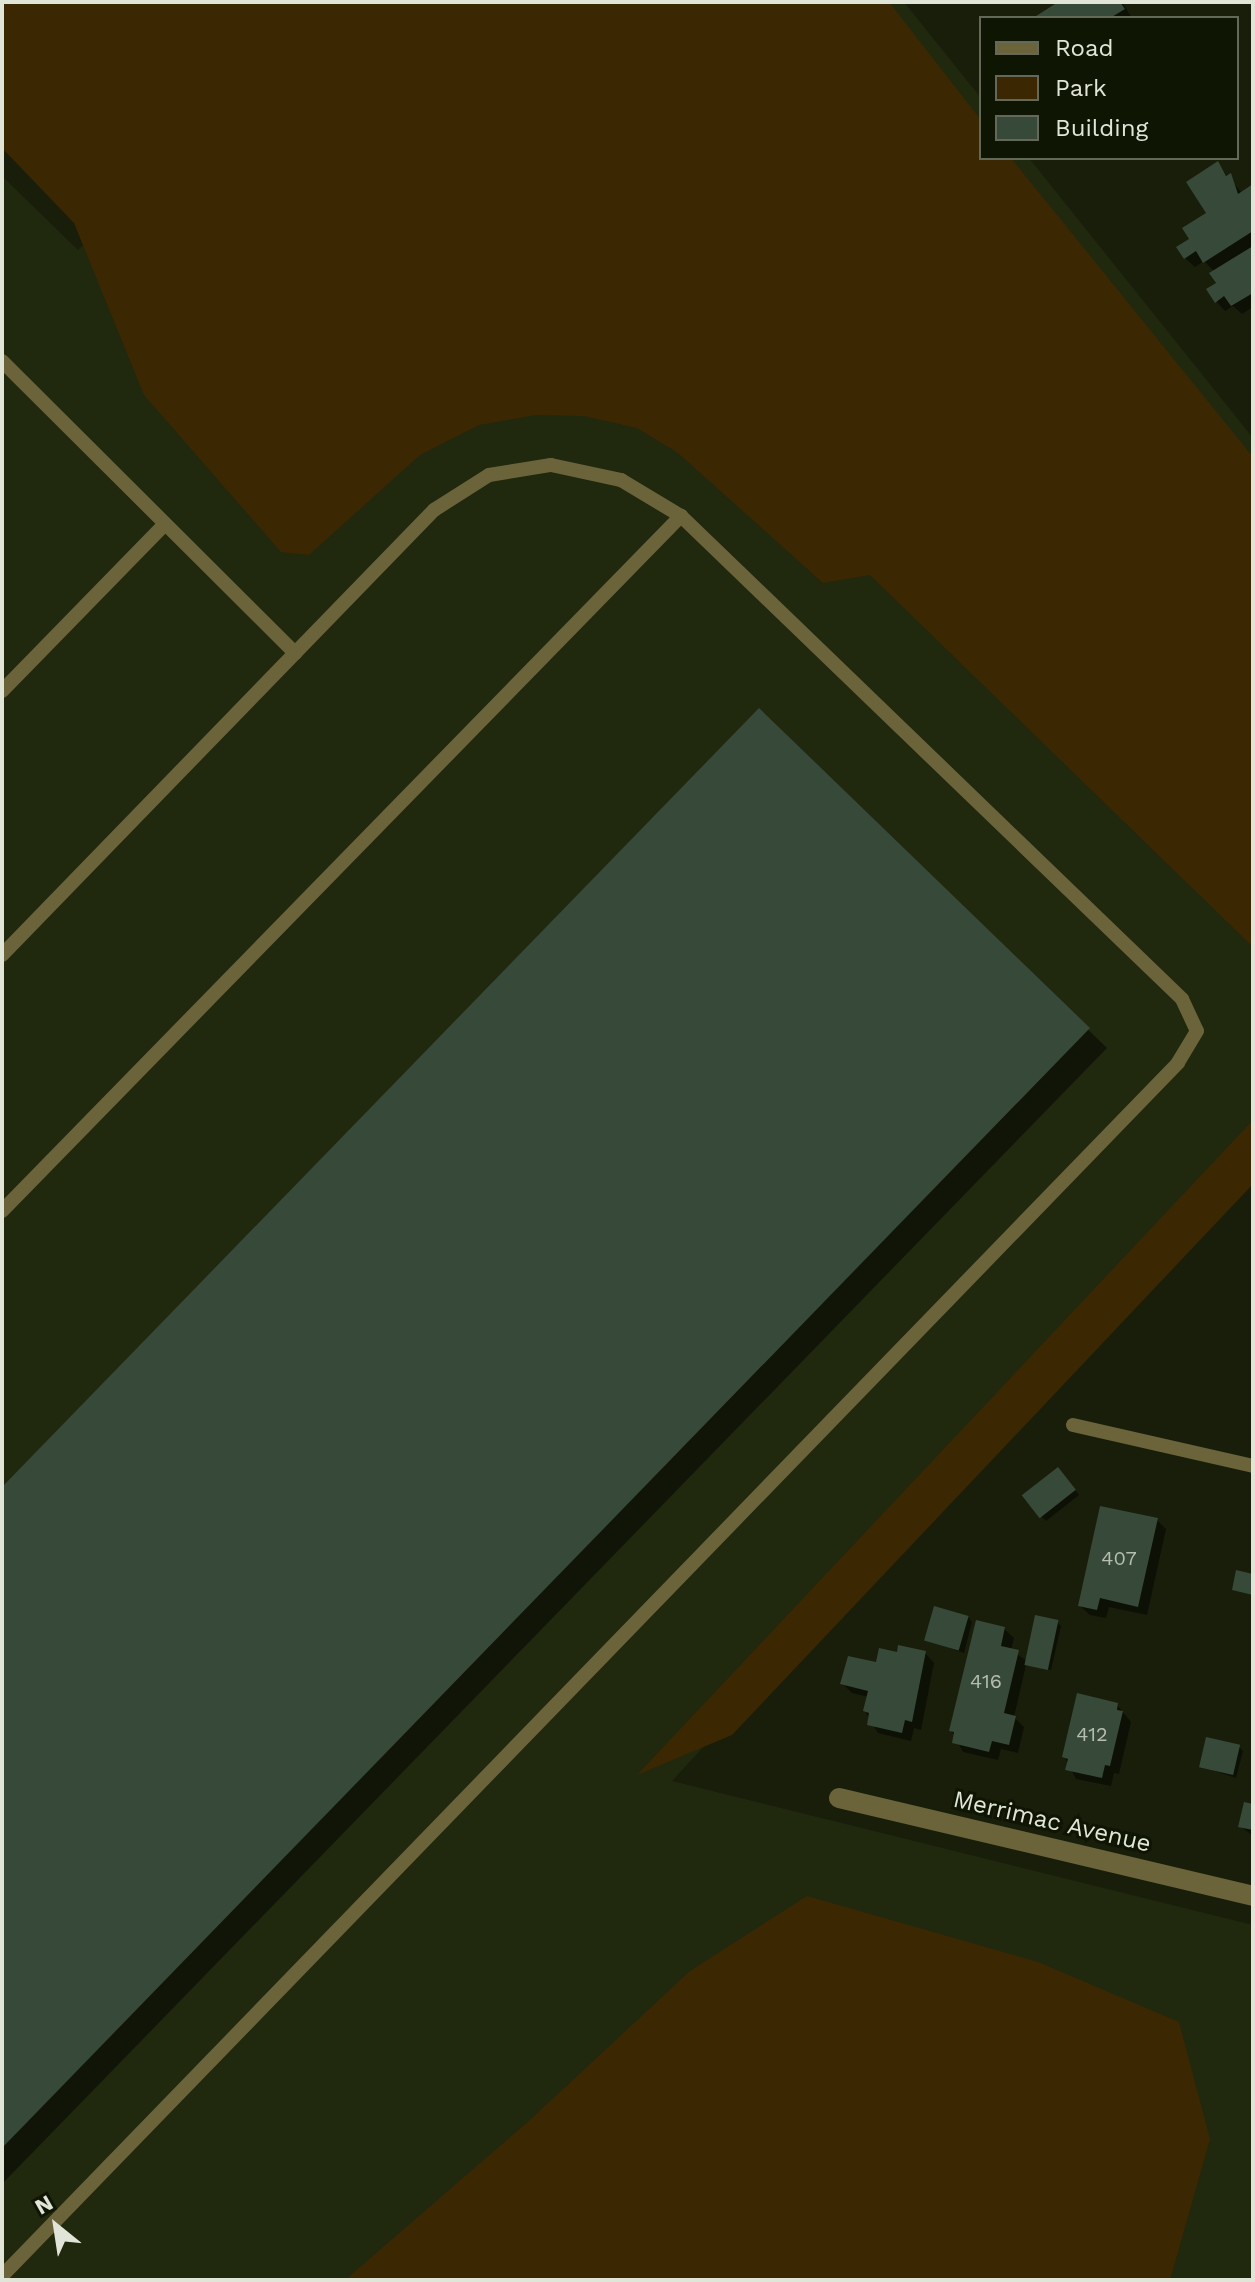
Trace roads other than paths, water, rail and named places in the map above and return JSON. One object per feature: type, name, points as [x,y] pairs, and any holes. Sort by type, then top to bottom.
[{"type":"street","name":"Merrimac Avenue","points":[[839,1798],[1253,1896]]},
{"type":"lane","points":[[2,361],[295,653]]},
{"type":"lane","points":[[2,955],[434,510],[489,475],[519,467],[585,470],[621,480],[681,516],[1182,999],[1197,1031],[1191,1046],[2,2276]]},
{"type":"lane","points":[[2,1211],[681,516]]},
{"type":"lane","points":[[2,691],[165,524]]},
{"type":"lane","points":[[1073,1425],[1253,1466]]}]
